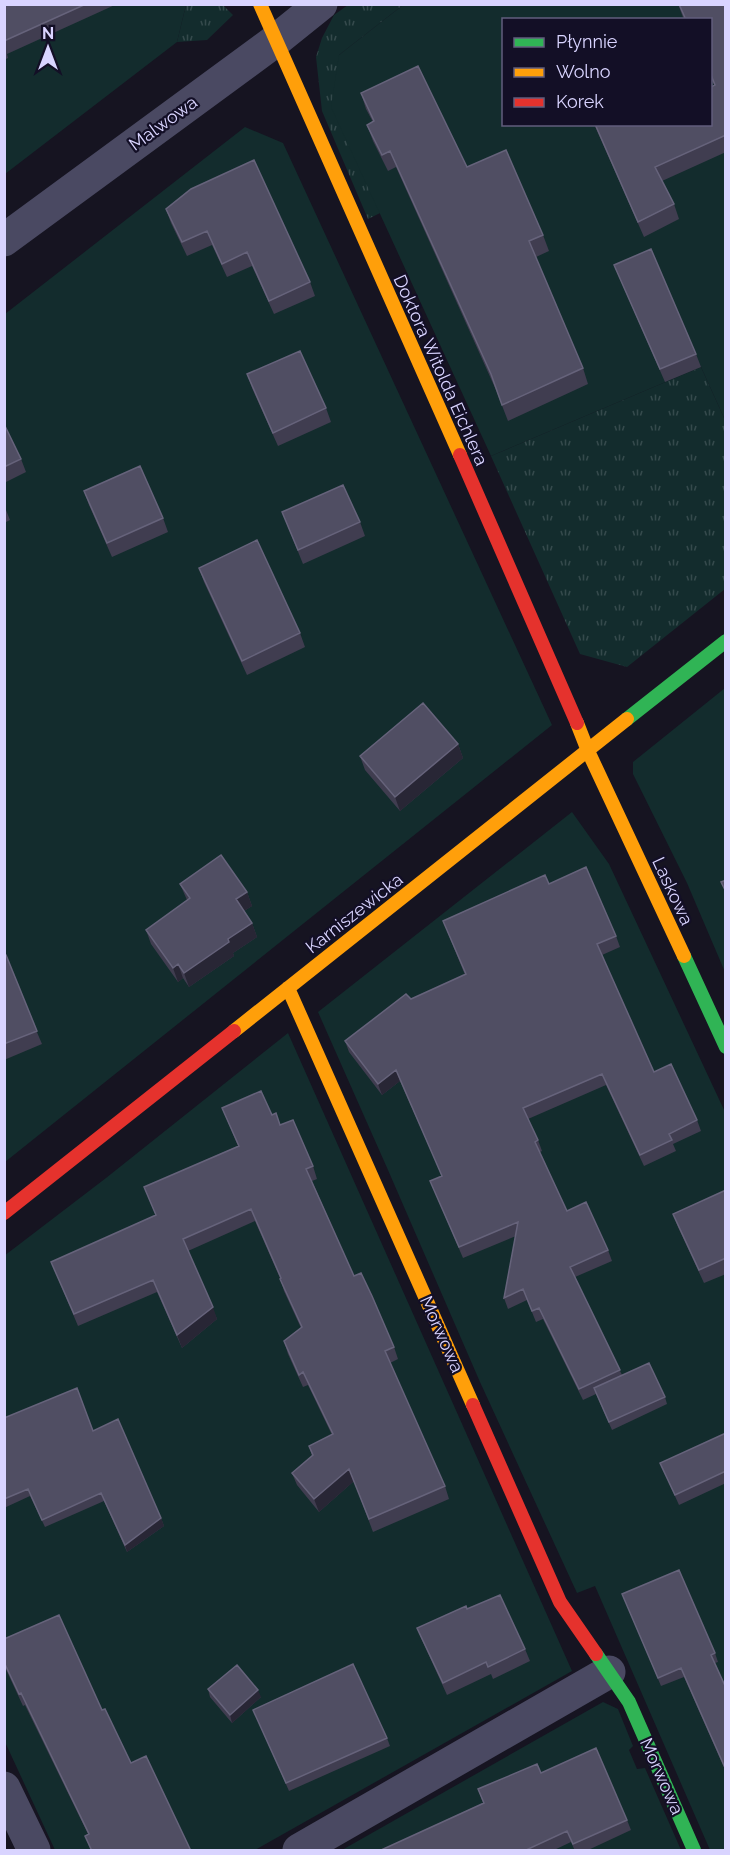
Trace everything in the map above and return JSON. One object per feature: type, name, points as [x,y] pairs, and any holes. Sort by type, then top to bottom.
[{"type":"street","name":"Doktora Witolda Eichlera","points":[[260,4],[566,695],[588,751]]},
{"type":"street","name":"Malwowa","points":[[4,240],[321,4]]},
{"type":"street","name":"Karniszewicka","points":[[4,1213],[726,641]]},
{"type":"street","name":"Laskowa","points":[[588,751],[726,1047]]},
{"type":"street","name":"Morwowa","points":[[288,988],[560,1602],[629,1702],[694,1851]]},
{"type":"street","points":[[299,1851],[609,1672]]},
{"type":"street","points":[[4,1788],[33,1851]]},
{"type":"green space","points":[[5,5],[186,5],[177,42],[5,174]]},
{"type":"green space","points":[[186,5],[223,5],[233,15],[207,40],[177,42]]},
{"type":"green space","points":[[348,5],[403,5],[339,55],[380,213],[368,219],[322,111],[316,57],[322,38],[334,15]]},
{"type":"green space","points":[[403,5],[725,5],[725,420],[701,367],[491,456],[331,107],[339,55]]},
{"type":"green space","points":[[245,127],[283,143],[552,725],[5,1162],[5,314]]},
{"type":"green space","points":[[701,367],[725,420],[725,589],[627,667],[580,654],[491,456]]},
{"type":"green space","points":[[725,688],[725,972],[687,883],[633,774],[633,762]]},
{"type":"green space","points":[[572,812],[609,864],[725,1112],[725,1850],[710,1850],[595,1586],[577,1593],[480,1382],[318,1012]]},
{"type":"green space","points":[[288,1033],[572,1671],[255,1850],[55,1850],[5,1742],[4,1256]]},
{"type":"green space","points":[[603,1702],[618,1709],[633,1746],[629,1750],[637,1769],[645,1768],[681,1850],[342,1850]]},
{"type":"building","points":[[4,4],[86,4],[4,41]]},
{"type":"building","points":[[679,4],[726,4],[726,135],[655,167],[674,204],[638,222],[596,126],[712,126],[712,86],[715,85],[712,78],[712,18],[685,18]]},
{"type":"building","points":[[418,66],[467,167],[506,150],[543,235],[529,241],[583,368],[502,405],[491,374],[390,151],[382,155],[367,125],[374,121],[361,93]]},
{"type":"building","points":[[254,160],[310,282],[269,301],[247,252],[222,264],[207,231],[182,242],[166,209],[191,189]]},
{"type":"building","points":[[651,249],[696,354],[660,369],[614,265]]},
{"type":"building","points":[[300,351],[326,408],[273,433],[247,374]]},
{"type":"building","points":[[4,424],[21,459],[4,467]]},
{"type":"building","points":[[140,466],[163,518],[107,543],[84,491]]},
{"type":"building","points":[[343,485],[360,522],[298,550],[282,512]]},
{"type":"building","points":[[257,540],[300,633],[242,661],[199,568]]},
{"type":"building","points":[[423,703],[458,744],[395,797],[360,756]]},
{"type":"building","points":[[221,855],[247,892],[236,899],[252,923],[184,973],[178,964],[173,968],[146,930],[190,898],[180,884]]},
{"type":"building","points":[[586,867],[616,936],[597,944],[654,1072],[671,1064],[697,1120],[669,1134],[672,1140],[640,1155],[602,1074],[523,1108],[538,1140],[535,1142],[567,1211],[586,1202],[608,1250],[570,1267],[620,1370],[579,1389],[539,1308],[532,1311],[523,1289],[504,1298],[518,1222],[459,1247],[430,1181],[442,1176],[396,1070],[378,1084],[345,1041],[406,994],[411,999],[466,974],[443,921],[545,875],[549,884]]},
{"type":"building","points":[[726,880],[726,892],[721,882]]},
{"type":"building","points":[[4,955],[6,955],[37,1031],[4,1044]]},
{"type":"building","points":[[261,1091],[272,1115],[276,1113],[280,1125],[293,1120],[313,1166],[306,1169],[354,1276],[361,1273],[372,1296],[394,1347],[385,1351],[445,1486],[369,1519],[349,1469],[314,1499],[292,1473],[313,1455],[309,1446],[333,1434],[303,1372],[299,1375],[284,1341],[302,1327],[251,1209],[183,1239],[213,1307],[177,1335],[153,1280],[74,1314],[51,1262],[156,1215],[144,1187],[239,1146],[222,1108]]},
{"type":"building","points":[[726,1190],[726,1258],[699,1270],[673,1214]]},
{"type":"building","points":[[649,1363],[665,1397],[609,1422],[594,1388]]},
{"type":"building","points":[[77,1388],[93,1431],[118,1419],[161,1518],[125,1545],[101,1493],[42,1520],[28,1489],[4,1499],[4,1418]]},
{"type":"building","points":[[726,1433],[726,1471],[675,1495],[660,1463]]},
{"type":"building","points":[[679,1570],[715,1653],[711,1655],[726,1688],[726,1770],[681,1668],[658,1678],[622,1594]]},
{"type":"building","points":[[500,1595],[525,1649],[488,1667],[486,1662],[443,1683],[417,1628],[466,1606],[467,1609]]},
{"type":"building","points":[[59,1615],[102,1710],[105,1709],[131,1763],[146,1756],[191,1851],[92,1851],[85,1836],[89,1834],[4,1662],[4,1639]]},
{"type":"building","points":[[353,1664],[387,1738],[286,1783],[253,1710]]},
{"type":"building","points":[[237,1665],[258,1690],[230,1715],[208,1689]]},
{"type":"building","points":[[596,1748],[627,1820],[573,1844],[567,1831],[524,1851],[379,1851],[484,1803],[478,1789],[537,1764],[541,1773]]},
{"type":"traffic: fast","points":[[627,719],[726,641]]},
{"type":"traffic: fast","points":[[684,956],[726,1047]]},
{"type":"traffic: fast","points":[[596,1654],[629,1702],[694,1850]]},
{"type":"traffic: slow","points":[[260,4],[460,455]]},
{"type":"traffic: slow","points":[[234,1031],[627,719]]},
{"type":"traffic: slow","points":[[577,723],[684,956]]},
{"type":"traffic: slow","points":[[288,988],[473,1405]]},
{"type":"traffic: jam","points":[[460,455],[577,723]]},
{"type":"traffic: jam","points":[[4,1213],[234,1031]]},
{"type":"traffic: jam","points":[[473,1405],[560,1602],[596,1654]]}]
